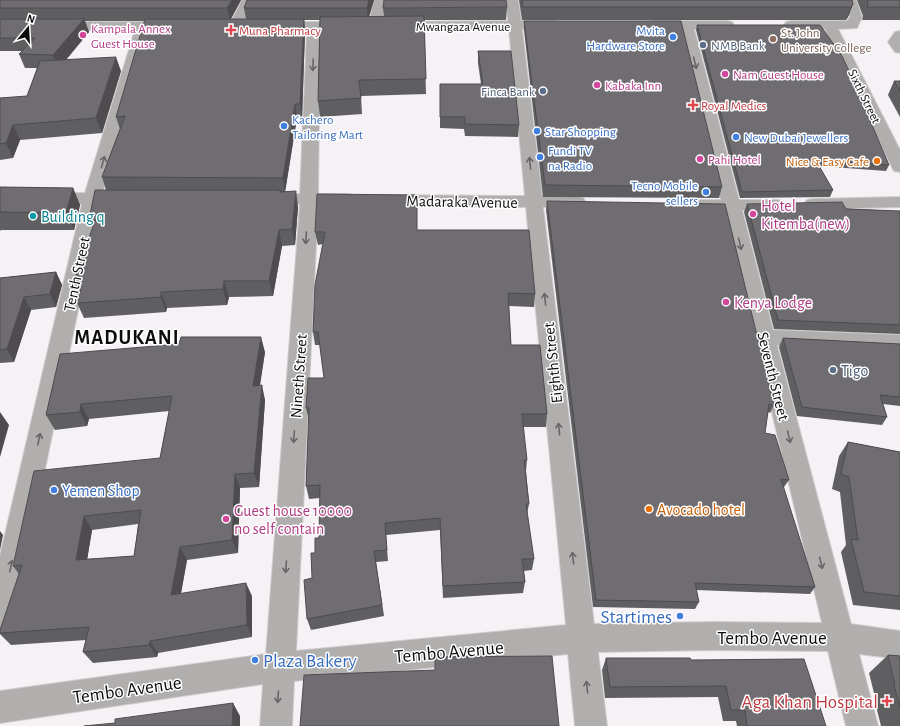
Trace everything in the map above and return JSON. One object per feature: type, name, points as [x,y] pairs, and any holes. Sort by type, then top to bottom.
[{"type":"street","points":[[236,26],[248,0]]},
{"type":"street","points":[[375,26],[380,0]]},
{"type":"street","name":"Eighth Street","points":[[512,0],[591,726]]},
{"type":"street","points":[[777,25],[852,25],[856,17],[850,0]]},
{"type":"street","name":"Mwangaza Avenue","points":[[221,26],[569,25]]},
{"type":"street","points":[[639,25],[739,25]]},
{"type":"street","name":"Seventh Street","points":[[686,25],[862,726]]},
{"type":"street","name":"Sixth Street","points":[[830,25],[900,167]]},
{"type":"street","points":[[0,26],[182,26]]},
{"type":"street","name":"Tenth Street","points":[[0,618],[92,199],[143,26]]},
{"type":"street","name":"Nineth Street","points":[[276,726],[309,199],[314,26]]},
{"type":"street","points":[[900,35],[895,42],[900,49]]},
{"type":"street","points":[[0,198],[139,199]]},
{"type":"street","name":"Madaraka Avenue","points":[[254,199],[367,199],[590,203]]},
{"type":"street","points":[[676,204],[731,206],[900,202]]},
{"type":"street","points":[[764,337],[900,343]]},
{"type":"street","name":"Tembo Avenue","points":[[0,707],[280,667],[582,638],[714,636],[840,637],[900,645]]},
{"type":"building","points":[[0,0],[232,0],[227,8],[0,8]]},
{"type":"building","points":[[247,0],[369,0],[367,8],[244,8]]},
{"type":"building","points":[[384,0],[506,0],[507,7],[383,8]]},
{"type":"building","points":[[522,0],[852,0],[853,4],[851,7],[523,7]]},
{"type":"building","points":[[867,0],[900,0],[900,7],[867,7]]},
{"type":"building","points":[[424,16],[426,79],[359,80],[361,98],[318,101],[320,17]]},
{"type":"building","points":[[0,19],[84,19],[53,55],[19,54],[35,38],[0,38]]},
{"type":"building","points":[[145,19],[304,19],[300,104],[295,104],[283,178],[102,177],[125,116],[116,117]]},
{"type":"building","points":[[524,21],[681,21],[722,187],[545,185]]},
{"type":"building","points":[[697,25],[820,25],[842,56],[889,165],[815,159],[833,190],[742,192]]},
{"type":"building","points":[[478,51],[511,51],[519,125],[465,124],[465,117],[440,117],[440,84],[483,84]]},
{"type":"building","points":[[116,57],[96,118],[13,125],[6,143],[0,144],[0,98],[27,96],[40,61]]},
{"type":"building","points":[[894,81],[900,81],[900,91]]},
{"type":"building","points":[[0,187],[73,188],[66,213],[0,212]]},
{"type":"building","points":[[95,190],[296,191],[292,229],[279,230],[269,281],[224,281],[223,289],[161,292],[161,297],[77,303],[81,288],[73,289],[78,266],[96,219],[93,219],[94,215],[90,215]]},
{"type":"building","points":[[317,194],[417,195],[417,230],[529,230],[535,294],[508,293],[511,345],[540,345],[547,414],[522,414],[527,460],[524,460],[529,504],[526,504],[534,559],[522,559],[525,582],[443,586],[440,518],[385,523],[387,550],[374,551],[382,605],[307,619],[304,580],[312,578],[311,553],[315,553],[315,538],[319,538],[320,485],[306,486],[309,408],[306,408],[308,378],[324,378],[318,332],[313,332],[315,285],[325,232],[315,232]]},
{"type":"building","points":[[547,201],[725,204],[774,405],[769,404],[765,433],[775,435],[789,480],[781,479],[815,587],[695,583],[699,602],[596,600]]},
{"type":"building","points":[[842,202],[846,209],[900,211],[900,325],[778,320],[747,204]]},
{"type":"building","points":[[56,272],[50,294],[24,297],[7,349],[0,350],[0,278]]},
{"type":"building","points":[[181,337],[261,337],[253,386],[262,385],[254,473],[235,474],[232,540],[180,547],[171,595],[246,583],[247,625],[150,641],[149,645],[83,652],[89,627],[0,633],[22,565],[13,566],[34,471],[160,458],[172,396],[81,404],[80,412],[46,415],[60,354],[179,344]],"holes":[[[141,510],[134,556],[76,560],[84,516]]]},
{"type":"building","points":[[783,338],[900,344],[900,397],[880,395],[887,417],[802,407]]},
{"type":"building","points":[[848,442],[900,452],[900,596],[864,592],[851,539],[858,540],[849,477],[841,474]]},
{"type":"building","points":[[888,655],[900,656],[900,708],[894,685]]},
{"type":"building","points":[[552,656],[559,726],[300,726],[304,675],[435,670],[435,657]]},
{"type":"building","points":[[606,658],[690,658],[691,660],[804,659],[826,726],[747,726],[745,710],[731,710],[726,686],[610,687]]},
{"type":"building","points":[[233,703],[232,726],[84,726],[115,723],[115,719]]},
{"type":"place","name":"Muna Pharmacy","points":[[231,30]]},
{"type":"place","name":"Kampala Annex Guest House","points":[[83,35]]},
{"type":"place","name":"Mvita Hardware Store","points":[[673,37]]},
{"type":"place","name":"St. John University College","points":[[773,39]]},
{"type":"place","name":"NMB Bank","points":[[703,45]]},
{"type":"place","name":"Nam Guest House","points":[[725,74]]},
{"type":"place","name":"Kabaka Inn","points":[[597,85]]},
{"type":"place","name":"Finca Bank","points":[[543,91]]},
{"type":"place","name":"Royal Medics","points":[[693,105]]},
{"type":"place","name":"Kachero Tailoring Mart","points":[[284,126]]},
{"type":"place","name":"Star Shopping","points":[[537,131]]},
{"type":"place","name":"New Dubai Jewellers","points":[[736,137]]},
{"type":"place","name":"Fundi TV na Radio","points":[[540,157]]},
{"type":"place","name":"Pahi Hotel","points":[[700,159]]},
{"type":"place","name":"Nice & Easy Cafe","points":[[877,161]]},
{"type":"place","name":"Tecno Mobile sellers","points":[[706,192]]},
{"type":"place","name":"Hotel Kitemba(new)","points":[[753,214]]},
{"type":"place","name":"Building q","points":[[33,216]]},
{"type":"place","name":"Kenya Lodge","points":[[726,302]]},
{"type":"place","name":"Tigo","points":[[833,370]]},
{"type":"place","name":"Yemen Shop","points":[[54,490]]},
{"type":"place","name":"Avocado hotel","points":[[649,509]]},
{"type":"place","name":"Guest house 10000 no self contain","points":[[226,519]]},
{"type":"place","name":"Startimes","points":[[680,616]]},
{"type":"place","name":"Plaza Bakery","points":[[255,660]]},
{"type":"place","name":"Aga Khan Hospital","points":[[887,701]]},
{"type":"district","name":"MADUKANI","points":[[127,337]]}]
